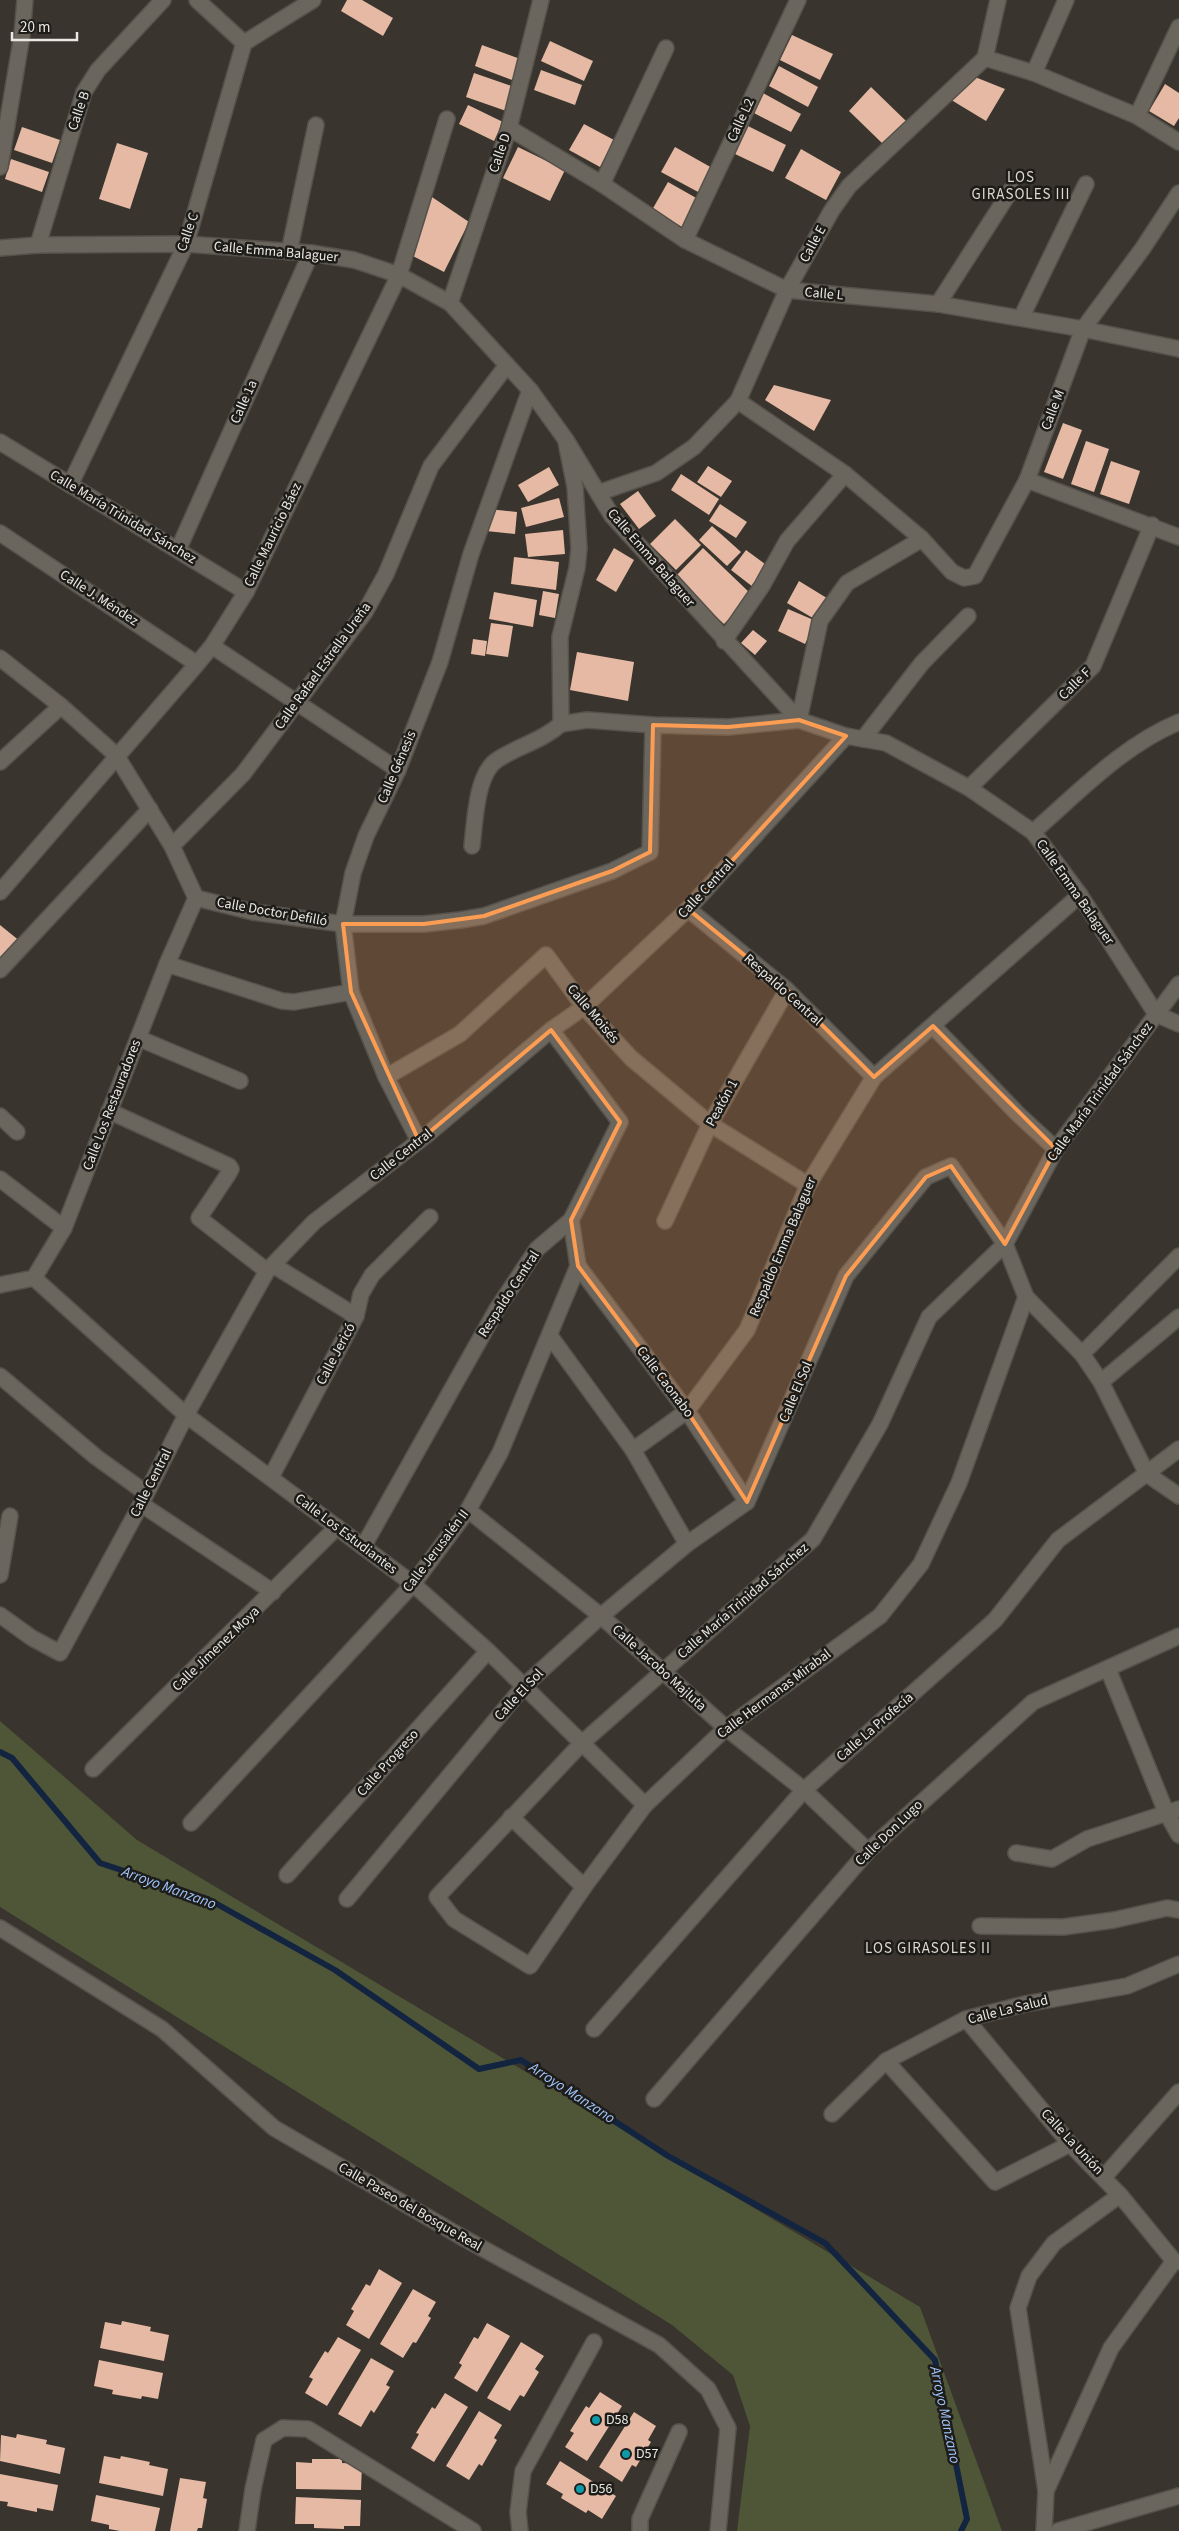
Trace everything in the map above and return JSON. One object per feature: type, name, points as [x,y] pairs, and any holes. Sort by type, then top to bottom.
[{"type":"street","points":[[0,167],[22,35],[25,0]]},
{"type":"street","name":"Calle B","points":[[38,245],[84,92],[98,70],[164,0]]},
{"type":"street","points":[[197,0],[244,42],[314,0]]},
{"type":"street","name":"Calle D","points":[[450,304],[509,128],[541,0]]},
{"type":"street","name":"Calle L2","points":[[685,240],[798,0]]},
{"type":"street","points":[[998,0],[985,58],[1034,73],[1137,116],[1179,142]]},
{"type":"street","points":[[1034,73],[1066,0]]},
{"type":"street","points":[[1137,116],[1179,27]]},
{"type":"street","name":"Calle C","points":[[70,485],[186,244],[244,42]]},
{"type":"street","points":[[602,184],[666,48]]},
{"type":"street","name":"Calle E","points":[[598,493],[656,472],[694,447],[738,401],[787,290],[832,210],[849,186],[985,58]]},
{"type":"street","name":"Calle Mauricio Báez","points":[[0,892],[116,755],[212,646],[246,592],[399,275],[447,119]]},
{"type":"street","points":[[289,252],[316,125]]},
{"type":"street","name":"Calle L","points":[[509,128],[602,184],[685,240],[787,290],[938,304],[1083,329],[1179,349]]},
{"type":"street","points":[[1021,318],[1086,184]]},
{"type":"street","points":[[938,304],[1011,190]]},
{"type":"street","name":"Calle M","points":[[922,539],[952,572],[964,578],[975,576],[1027,480],[1083,329],[1143,248],[1179,192]]},
{"type":"street","name":"Calle Emma Balaguer","points":[[0,248],[38,245],[186,244],[311,253],[354,260],[399,275],[450,304],[530,390],[566,440],[612,516],[798,720],[846,736],[886,743],[969,788],[1032,832],[1080,895],[1156,1014]]},
{"type":"street","name":"Calle 1a","points":[[178,550],[311,253]]},
{"type":"street","name":"Calle Rafael Estrella Ureña","points":[[172,846],[243,774],[365,612],[386,574],[431,466],[507,365]]},
{"type":"street","name":"Calle Génesis","points":[[419,1141],[386,1077],[351,992],[343,924],[352,873],[366,836],[398,770],[440,662],[471,554],[530,390]]},
{"type":"street","points":[[472,846],[480,788],[489,767],[498,760],[550,734],[561,724],[587,720],[653,725],[728,727],[798,720],[820,621],[824,615],[847,584],[922,539],[845,474],[738,401]]},
{"type":"street","points":[[561,724],[560,637],[578,568],[579,548],[575,487],[566,440]]},
{"type":"street","name":"Calle María Trinidad Sánchez","points":[[0,442],[246,592]]},
{"type":"street","points":[[724,641],[762,586],[788,541],[845,474]]},
{"type":"street","points":[[1027,480],[1152,525],[1179,537]]},
{"type":"street","name":"Calle F","points":[[969,788],[1093,666],[1152,525]]},
{"type":"street","name":"Calle J. Méndez","points":[[0,533],[197,664]]},
{"type":"street","points":[[863,739],[922,663],[968,616]]},
{"type":"street","points":[[212,646],[398,770]]},
{"type":"street","points":[[0,658],[61,706],[116,755],[172,846],[196,898]]},
{"type":"street","points":[[0,762],[61,706]]},
{"type":"street","points":[[1032,832],[1136,744],[1159,730],[1179,722]]},
{"type":"street","name":"Calle Doctor Defilló","points":[[196,898],[253,912],[343,924],[424,924],[484,916],[612,871],[650,852],[653,725]]},
{"type":"street","name":"Calle Central","points":[[0,1615],[32,1638],[60,1653],[144,1498],[186,1415],[270,1268],[314,1222],[419,1141],[551,1030],[584,1007],[688,909],[846,736]]},
{"type":"street","points":[[0,970],[150,809]]},
{"type":"street","name":"Respaldo Emma Balaguer","points":[[633,1450],[688,1411],[748,1330],[808,1185],[874,1077],[1080,895]]},
{"type":"street","name":"Calle Los Restauradores","points":[[34,1278],[64,1228],[167,964],[196,898]]},
{"type":"street","name":"Respaldo Central","points":[[688,909],[787,990],[874,1077]]},
{"type":"street","name":"Calle Moisés","points":[[386,1077],[460,1034],[546,955],[584,1007],[631,1058],[710,1124],[808,1185]]},
{"type":"street","points":[[167,964],[282,1001],[294,1002],[351,992]]},
{"type":"street","name":"Calle María Trinidad Sánchez","points":[[437,1897],[582,1743],[813,1539],[880,1424],[929,1317],[1005,1244],[1056,1148],[1179,984]]},
{"type":"street","name":"Peatón 1","points":[[665,1221],[710,1124],[787,990]]},
{"type":"street","points":[[1156,1014],[1179,1024]]},
{"type":"street","points":[[933,1026],[1018,1114],[1056,1148]]},
{"type":"street","name":"Respaldo Central","points":[[363,1547],[497,1309],[537,1249],[571,1220],[620,1122],[551,1030]]},
{"type":"street","points":[[138,1038],[240,1081]]},
{"type":"street","name":"Calle Jericó","points":[[109,1111],[228,1166],[231,1169],[229,1173],[199,1218],[270,1268],[356,1316],[271,1477]]},
{"type":"street","points":[[0,1116],[17,1132]]},
{"type":"street","name":"Calle El Sol","points":[[347,1899],[524,1686],[600,1616],[686,1544],[747,1502],[846,1276],[926,1178],[951,1166],[1005,1244],[1026,1297],[1082,1354],[1101,1382],[1147,1474],[1179,1496]]},
{"type":"street","points":[[0,1179],[64,1228]]},
{"type":"street","points":[[356,1316],[362,1294],[372,1275],[430,1217]]},
{"type":"street","points":[[571,1220],[578,1266]]},
{"type":"street","points":[[1082,1354],[1179,1256]]},
{"type":"street","name":"Calle Caonabo","points":[[578,1266],[688,1411],[747,1502]]},
{"type":"street","name":"Calle Jerusalén II","points":[[191,1823],[413,1584],[468,1510],[500,1453],[578,1266]]},
{"type":"street","points":[[0,1284],[34,1278]]},
{"type":"street","name":"Calle Los Estudiantes","points":[[34,1278],[186,1415],[413,1584],[488,1651],[646,1805]]},
{"type":"street","name":"Calle Hermanas Mirabal","points":[[437,1897],[454,1920],[530,1966],[584,1887],[646,1805],[726,1728],[880,1616],[921,1564],[959,1483],[1026,1297]]},
{"type":"street","points":[[1101,1382],[1179,1317]]},
{"type":"street","points":[[550,1336],[633,1450],[686,1544]]},
{"type":"street","points":[[0,1376],[144,1498],[273,1592]]},
{"type":"street","name":"Calle La Profecía","points":[[594,2029],[804,1790],[994,1620],[1058,1540],[1179,1449]]},
{"type":"street","name":"Calle Jacobo Majluta","points":[[468,1510],[600,1616],[726,1728],[804,1790],[868,1851]]},
{"type":"street","points":[[0,1574],[10,1516]]},
{"type":"street","name":"Calle Jimenez Moya","points":[[93,1769],[337,1527]]},
{"type":"street","name":"Calle Don Lugo","points":[[654,2099],[868,1851],[1033,1702],[1108,1670],[1179,1636]]},
{"type":"street","name":"Calle Progreso","points":[[287,1875],[488,1651]]},
{"type":"street","points":[[1108,1670],[1173,1811],[1179,1836]]},
{"type":"street","points":[[1016,1853],[1052,1859],[1087,1840],[1173,1811]]},
{"type":"street","points":[[511,1817],[584,1887]]},
{"type":"street","points":[[980,1926],[1063,1927],[1114,1920],[1167,1908],[1179,1910]]},
{"type":"street","name":"Calle Paseo del Bosque Real","points":[[0,1928],[162,2030],[274,2128],[460,2236],[658,2345],[708,2390],[728,2428],[718,2531]]},
{"type":"street","name":"Calle La Salud","points":[[832,2114],[886,2061],[966,2020],[1025,2004],[1127,1986],[1179,1964]]},
{"type":"street","name":"Calle La Unión","points":[[966,2020],[1070,2144],[1104,2177],[1177,2262]]},
{"type":"street","points":[[886,2061],[995,2182],[1070,2144]]},
{"type":"street","points":[[1104,2177],[1179,2092]]},
{"type":"street","points":[[1044,2531],[1046,2491],[1018,2308],[1029,2276],[1054,2243],[1120,2195]]},
{"type":"street","points":[[1046,2491],[1111,2348],[1177,2262]]},
{"type":"street","points":[[520,2531],[518,2512],[523,2471],[594,2342]]},
{"type":"street","points":[[247,2531],[253,2489],[264,2440],[283,2428],[308,2428],[473,2531]]},
{"type":"street","points":[[640,2531],[640,2519],[679,2432]]},
{"type":"street","points":[[1058,2531],[1179,2496]]},
{"type":"highlighted area","points":[[799,720],[846,736],[688,909],[787,990],[874,1077],[933,1026],[1056,1149],[1005,1244],[951,1166],[926,1177],[846,1276],[747,1502],[687,1411],[578,1266],[571,1220],[620,1122],[551,1030],[419,1141],[351,992],[343,924],[424,924],[484,916],[612,871],[650,852],[653,725],[728,727]]},
{"type":"green space","points":[[0,1721],[137,1840],[920,2307],[1002,2531],[737,2531],[750,2426],[733,2375],[672,2325],[0,1907]]},
{"type":"building","points":[[347,0],[362,0],[393,18],[383,36],[341,11]]},
{"type":"building","points":[[792,35],[833,54],[820,80],[780,60]]},
{"type":"building","points":[[550,41],[593,61],[584,81],[541,61]]},
{"type":"building","points":[[482,45],[523,60],[515,81],[475,66]]},
{"type":"building","points":[[779,66],[818,87],[808,107],[769,86]]},
{"type":"building","points":[[541,70],[582,85],[575,105],[534,90]]},
{"type":"building","points":[[474,73],[517,88],[509,112],[466,97]]},
{"type":"building","points":[[975,77],[1005,89],[986,121],[948,98]]},
{"type":"building","points":[[1165,84],[1179,93],[1179,118],[1174,126],[1149,111]]},
{"type":"building","points":[[871,87],[906,121],[884,145],[849,111]]},
{"type":"building","points":[[763,93],[801,114],[791,132],[752,112]]},
{"type":"building","points":[[468,105],[503,122],[494,141],[459,124]]},
{"type":"building","points":[[584,124],[614,140],[600,167],[569,150]]},
{"type":"building","points":[[748,126],[786,145],[773,172],[735,154]]},
{"type":"building","points":[[22,127],[60,140],[52,163],[14,150]]},
{"type":"building","points":[[117,143],[148,153],[130,209],[99,199]]},
{"type":"building","points":[[518,147],[565,170],[550,201],[503,178]]},
{"type":"building","points":[[675,147],[714,169],[700,193],[661,172]]},
{"type":"building","points":[[801,149],[841,172],[826,200],[785,178]]},
{"type":"building","points":[[11,159],[49,172],[42,192],[5,179]]},
{"type":"building","points":[[668,182],[698,199],[682,227],[652,210]]},
{"type":"building","points":[[429,195],[469,222],[444,272],[409,254]]},
{"type":"building","points":[[774,385],[831,400],[814,431],[765,400]]},
{"type":"building","points":[[1063,423],[1082,430],[1063,479],[1044,472]]},
{"type":"building","points":[[1086,441],[1109,449],[1094,492],[1071,484]]},
{"type":"building","points":[[1111,461],[1140,471],[1129,504],[1100,494]]},
{"type":"building","points":[[708,466],[732,481],[721,497],[697,482]]},
{"type":"building","points":[[549,467],[559,485],[528,502],[518,485]]},
{"type":"building","points":[[681,474],[719,499],[709,515],[671,490]]},
{"type":"building","points":[[638,491],[656,516],[639,529],[620,504]]},
{"type":"building","points":[[559,498],[564,517],[526,527],[521,508]]},
{"type":"building","points":[[720,504],[747,522],[736,538],[709,521]]},
{"type":"building","points":[[488,509],[517,512],[515,534],[486,531]]},
{"type":"building","points":[[675,519],[701,545],[676,570],[650,544]]},
{"type":"building","points":[[712,526],[741,552],[727,566],[699,540]]},
{"type":"building","points":[[563,530],[565,554],[528,557],[525,534]]},
{"type":"building","points":[[614,548],[634,560],[616,592],[596,580]]},
{"type":"building","points":[[703,548],[752,595],[724,624],[674,578]]},
{"type":"building","points":[[746,550],[769,567],[753,587],[731,570]]},
{"type":"building","points":[[514,557],[559,562],[556,590],[511,584]]},
{"type":"building","points":[[799,581],[830,600],[818,621],[787,603]]},
{"type":"building","points":[[543,591],[559,594],[555,618],[539,615]]},
{"type":"building","points":[[494,592],[537,600],[533,627],[489,619]]},
{"type":"building","points":[[788,609],[816,621],[805,644],[778,631]]},
{"type":"building","points":[[491,623],[513,626],[508,657],[486,654]]},
{"type":"building","points":[[753,630],[767,641],[755,655],[741,643]]},
{"type":"building","points":[[473,639],[487,641],[485,656],[471,654]]},
{"type":"building","points":[[577,652],[634,662],[628,701],[570,690]]},
{"type":"building","points":[[0,925],[21,942],[5,962],[0,958]]},
{"type":"building","points":[[379,2269],[402,2283],[369,2339],[346,2325],[354,2311],[351,2309],[366,2284],[370,2286]]},
{"type":"building","points":[[413,2289],[436,2302],[428,2316],[431,2318],[416,2343],[413,2342],[403,2358],[380,2344]]},
{"type":"building","points":[[122,2321],[151,2327],[150,2331],[169,2335],[164,2361],[100,2348],[105,2322],[121,2325]]},
{"type":"building","points":[[487,2323],[510,2336],[477,2392],[454,2378],[462,2365],[459,2363],[474,2337],[478,2339]]},
{"type":"building","points":[[338,2337],[361,2350],[327,2406],[305,2393],[313,2379],[309,2377],[325,2351],[328,2353]]},
{"type":"building","points":[[521,2342],[544,2356],[535,2369],[539,2372],[524,2397],[520,2395],[510,2411],[487,2398]]},
{"type":"building","points":[[371,2358],[394,2371],[386,2385],[390,2387],[374,2413],[371,2410],[361,2427],[338,2414]]},
{"type":"building","points":[[99,2360],[163,2373],[158,2399],[142,2396],[141,2399],[112,2394],[113,2390],[94,2386]]},
{"type":"building","name":"D58","points":[[600,2392],[622,2406],[587,2461],[565,2447],[574,2433],[570,2431],[586,2406],[589,2408]]},
{"type":"building","points":[[445,2393],[468,2407],[434,2462],[411,2448],[419,2434],[416,2433],[432,2407],[435,2409]]},
{"type":"building","points":[[479,2411],[502,2425],[494,2438],[497,2440],[482,2466],[479,2464],[469,2480],[446,2466]]},
{"type":"building","name":"D57","points":[[634,2412],[656,2426],[648,2440],[651,2442],[636,2467],[632,2465],[622,2482],[599,2467]]},
{"type":"building","points":[[17,2434],[47,2440],[46,2444],[65,2448],[60,2474],[0,2461],[1,2435],[16,2438]]},
{"type":"building","points":[[104,2456],[120,2459],[121,2456],[150,2462],[149,2465],[168,2469],[163,2496],[99,2483]]},
{"type":"building","points":[[312,2459],[342,2459],[342,2463],[362,2464],[361,2490],[296,2489],[296,2462],[312,2463]]},
{"type":"building","name":"D56","points":[[560,2461],[616,2496],[602,2519],[588,2510],[586,2513],[561,2498],[563,2494],[546,2484]]},
{"type":"building","points":[[0,2474],[58,2485],[53,2511],[37,2508],[37,2512],[7,2506],[8,2502],[0,2501]]},
{"type":"building","points":[[180,2478],[206,2482],[203,2498],[207,2499],[202,2528],[198,2528],[197,2531],[170,2531]]},
{"type":"building","points":[[96,2495],[160,2508],[155,2531],[120,2531],[109,2529],[109,2525],[91,2521]]},
{"type":"building","points":[[296,2497],[361,2500],[360,2526],[344,2526],[344,2529],[314,2528],[314,2524],[295,2524]]},
{"type":"waterway","name":"Arroyo Manzano","points":[[0,1752],[12,1758],[100,1863],[208,1899],[335,1970],[479,2069],[521,2060],[668,2156],[825,2243],[935,2360],[967,2519],[961,2531]]},
{"type":"place","name":"D58","points":[[596,2420]]},
{"type":"place","name":"D57","points":[[626,2454]]},
{"type":"place","name":"D56","points":[[580,2489]]},
{"type":"district","name":"LOS GIRASOLES III","points":[[1021,186]]},
{"type":"district","name":"LOS GIRASOLES II","points":[[928,1948]]}]
